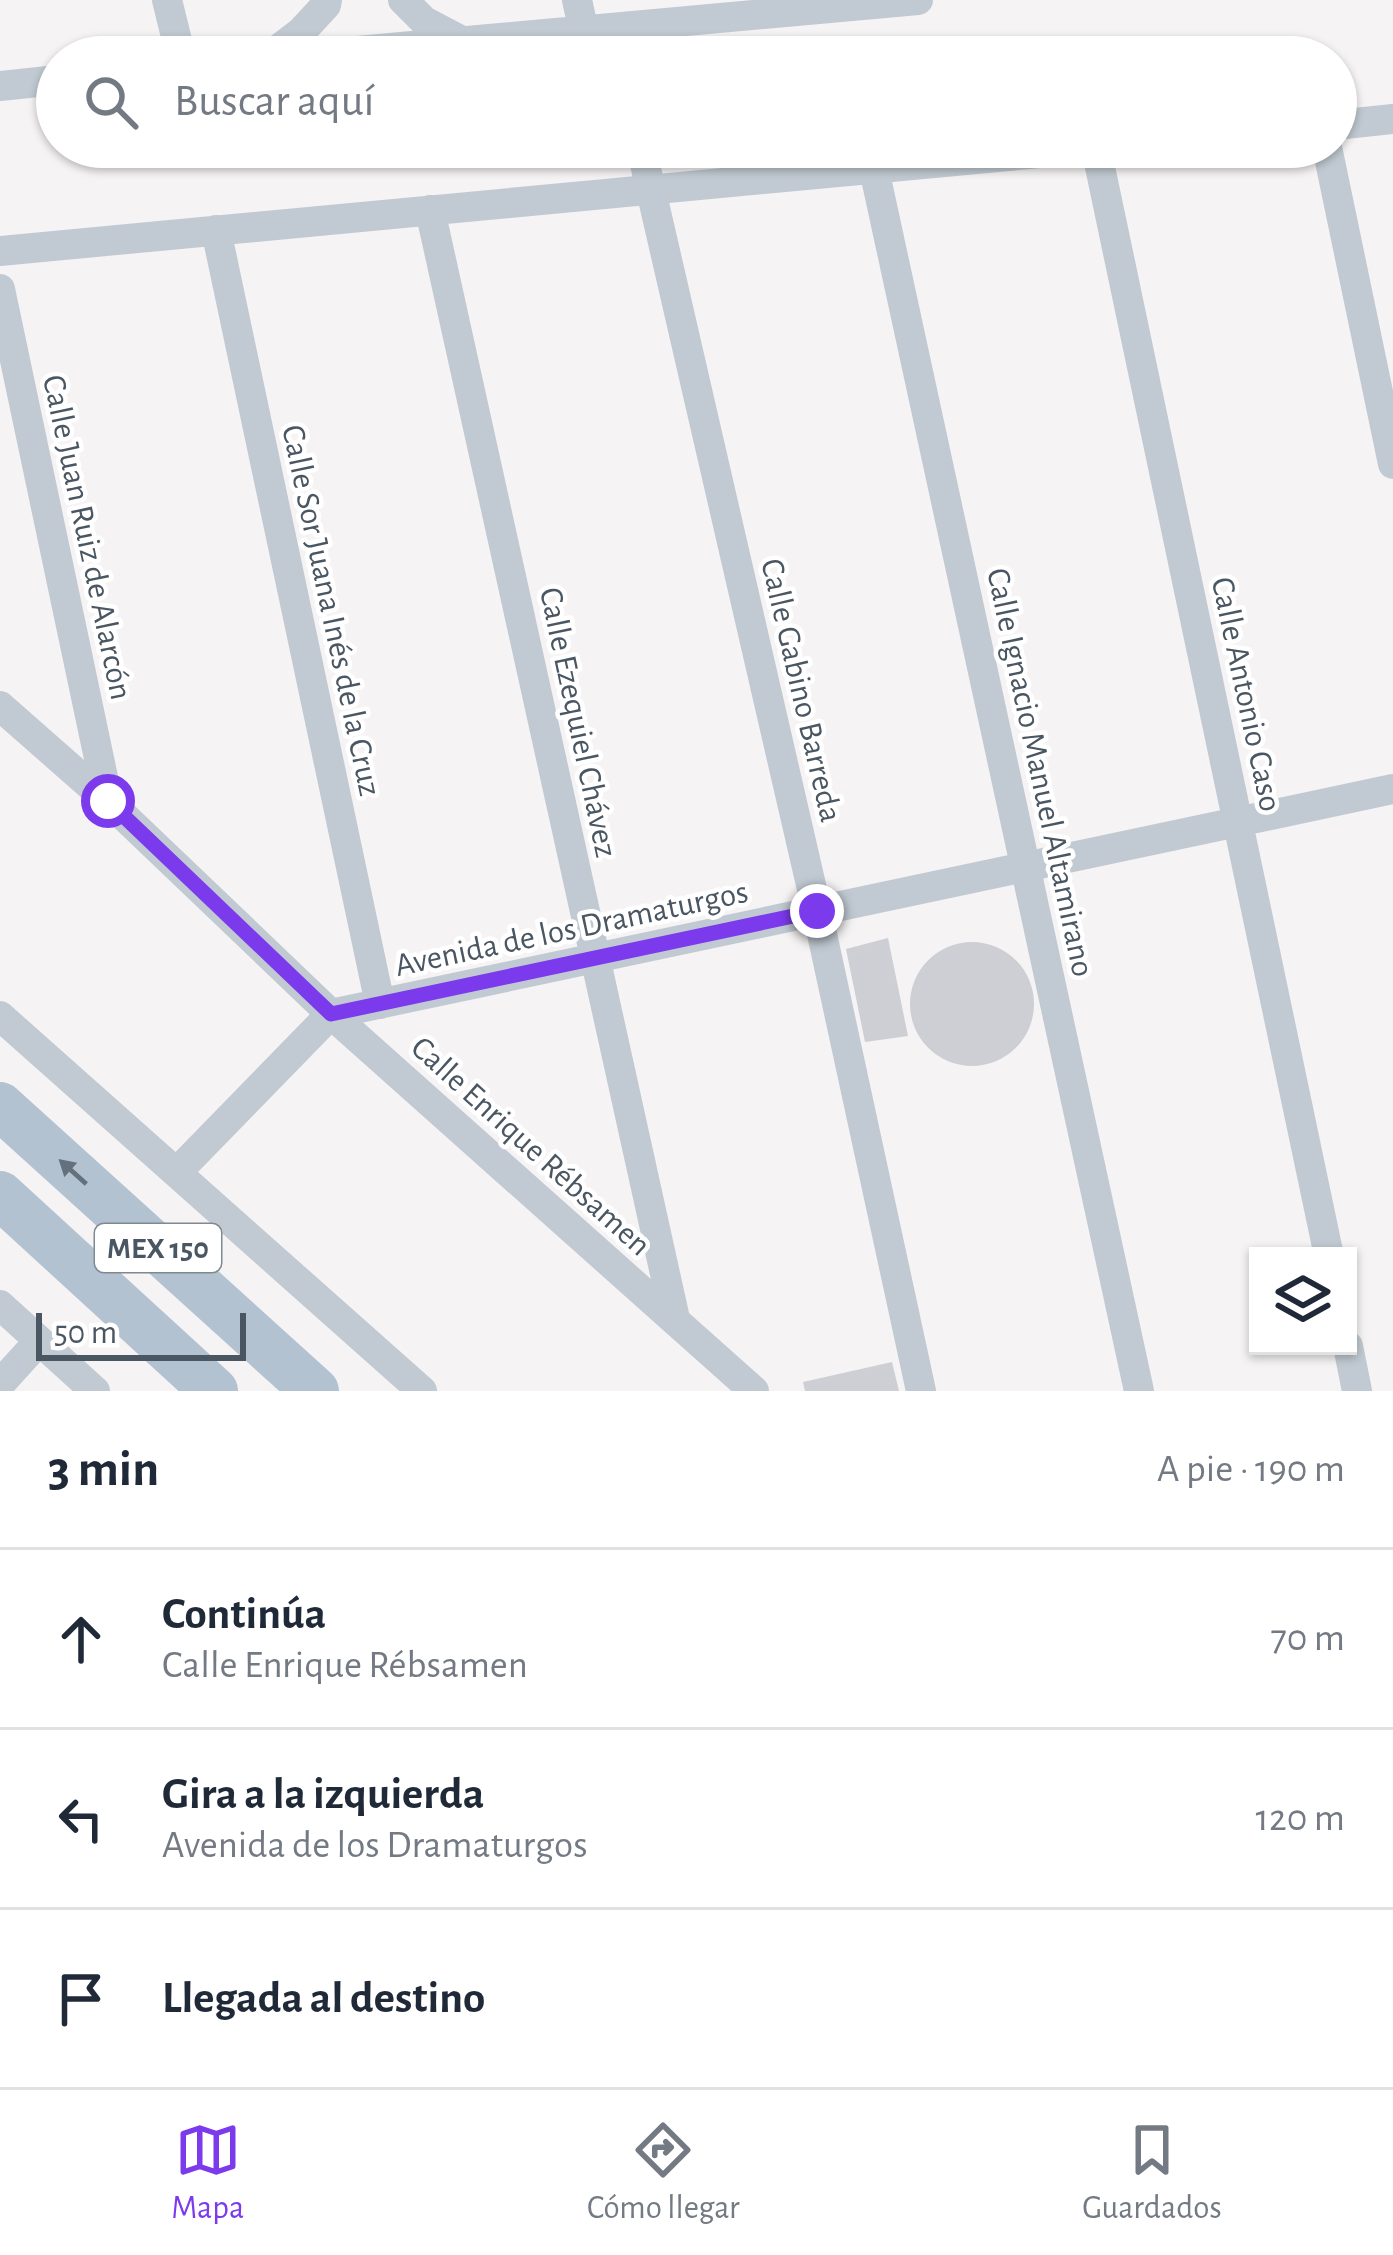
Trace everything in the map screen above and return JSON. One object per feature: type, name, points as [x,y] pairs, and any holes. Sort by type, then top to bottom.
[{"type":"main road","name":"MEX 150","points":[[0,1106],[315,1391]]},
{"type":"main road","name":"MEX 150","points":[[0,1196],[214,1391]]},
{"type":"street","points":[[167,0],[176,36]]},
{"type":"street","points":[[296,36],[327,0]]},
{"type":"street","points":[[403,0],[424,21],[453,36]]},
{"type":"street","points":[[578,0],[584,32]]},
{"type":"street","points":[[536,36],[757,8],[919,0]]},
{"type":"street","points":[[1,82],[36,81]]},
{"type":"street","points":[[1357,123],[1393,119]]},
{"type":"street","name":"Calle Gabino Barreda","points":[[645,168],[817,911],[921,1391]]},
{"type":"street","points":[[0,251],[884,168]]},
{"type":"street","name":"Calle Antonio Caso","points":[[1104,168],[1327,1247]]},
{"type":"street","points":[[1331,168],[1393,464]]},
{"type":"street","name":"Calle Ignacio Manuel Altamirano","points":[[874,169],[1139,1391]]},
{"type":"street","name":"Calle Ezequiel Chávez","points":[[430,210],[675,1318]]},
{"type":"street","name":"Calle Sor Juana Inés de la Cruz","points":[[216,230],[380,1004]]},
{"type":"street","name":"Calle Juan Ruiz de Alarcón","points":[[0,289],[108,801]]},
{"type":"street","name":"Calle Enrique Rébsamen","points":[[0,706],[108,801],[331,1014],[754,1391]]},
{"type":"street","name":"Avenida de los Dramaturgos","points":[[331,1014],[1393,789]]},
{"type":"street","points":[[177,1172],[331,1014]]},
{"type":"street","points":[[0,1016],[422,1391]]},
{"type":"street","points":[[0,1306],[95,1391]]},
{"type":"street","points":[[0,1384],[39,1341]]},
{"type":"street","points":[[1350,1355],[1358,1391]]},
{"type":"building","points":[[888,938],[908,1036],[865,1042],[846,949]]},
{"type":"building","points":[[972,942],[996,947],[1016,960],[1029,980],[1034,1004],[1029,1028],[1016,1048],[996,1061],[972,1066],[948,1061],[928,1048],[915,1028],[910,1004],[915,980],[928,960],[948,947]]},
{"type":"building","points":[[892,1362],[899,1391],[805,1391],[803,1382]]},
{"type":"route","points":[[108,801],[331,1014],[817,911]]}]
